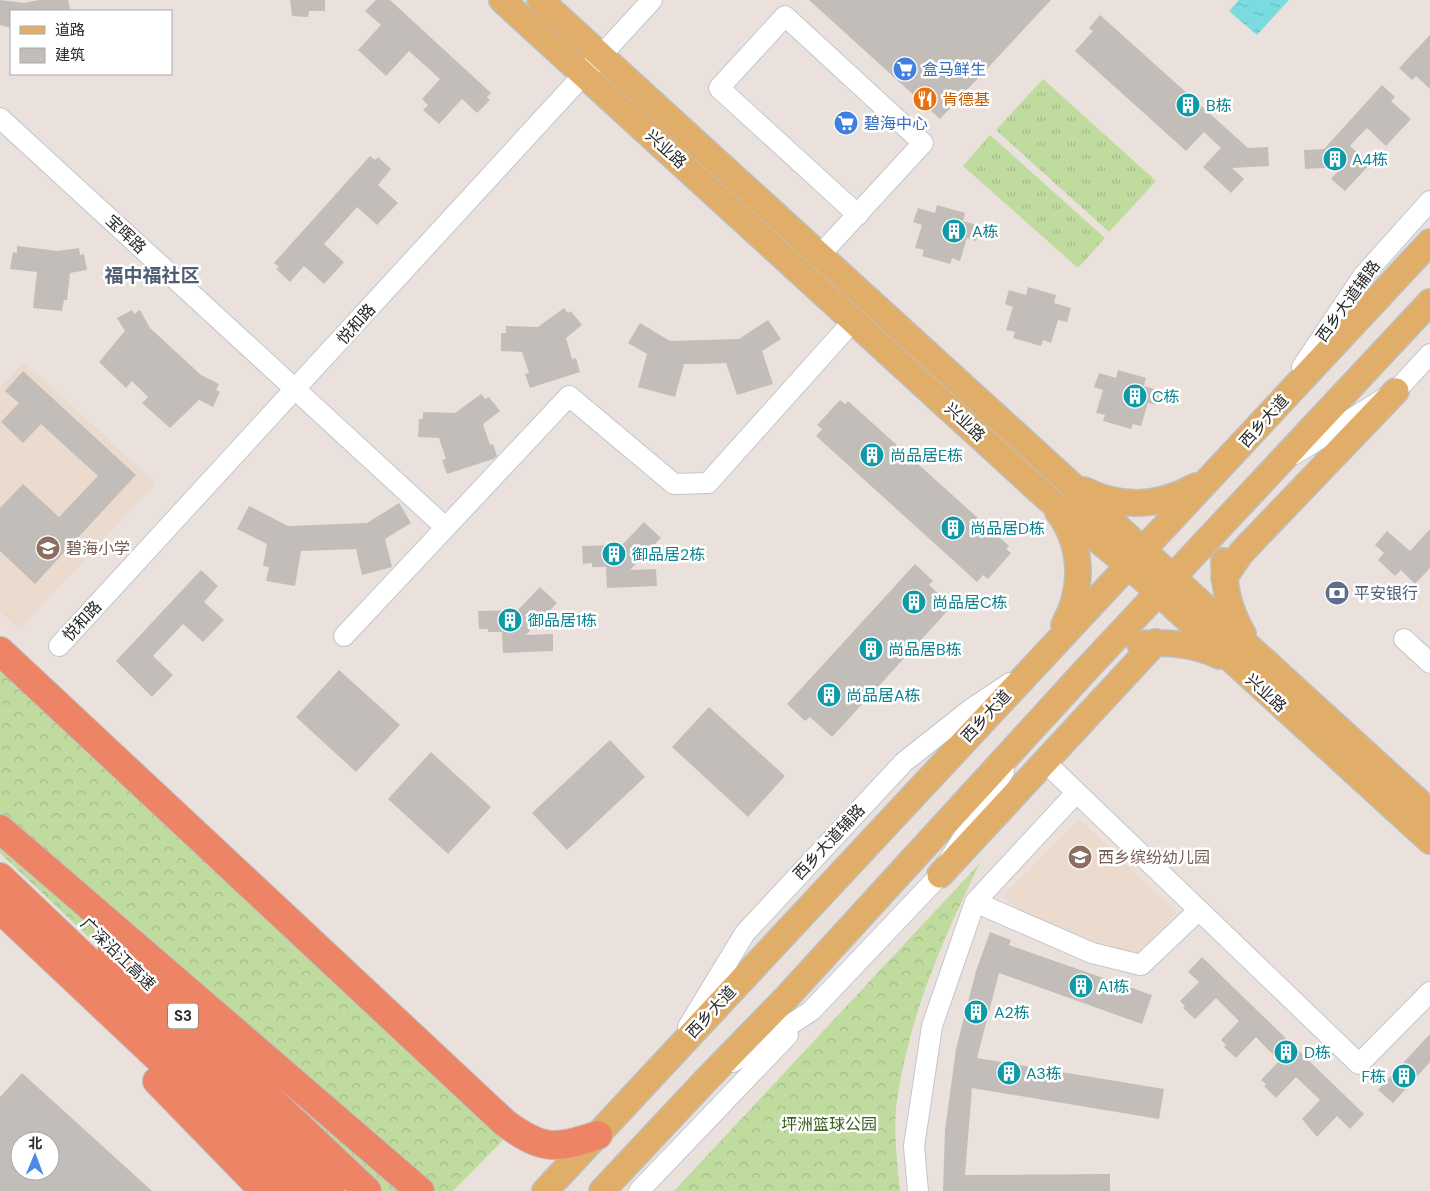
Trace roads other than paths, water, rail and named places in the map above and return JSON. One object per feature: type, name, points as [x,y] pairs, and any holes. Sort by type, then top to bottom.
[{"type":"highway","points":[[0,650],[505,1123],[532,1141],[546,1146],[561,1146],[598,1135]]},
{"type":"highway","points":[[0,829],[420,1191]]},
{"type":"highway","name":"广深沿江高速","points":[[0,842],[366,1191]]},
{"type":"highway","points":[[0,877],[330,1191]]},
{"type":"highway","points":[[0,908],[299,1191]]},
{"type":"highway","points":[[0,921],[264,1191]]},
{"type":"main road","name":"兴业路","points":[[502,0],[1047,498],[1135,557]]},
{"type":"main road","name":"兴业路","points":[[540,0],[1066,479],[1135,557],[1244,658],[1430,841]]},
{"type":"main road","name":"西乡大道","points":[[545,1191],[1053,644],[1213,476],[1430,242]]},
{"type":"main road","points":[[602,1191],[786,998],[1084,672],[1430,302]]},
{"type":"main road","points":[[1224,578],[1241,553],[1396,391]]},
{"type":"main road","points":[[1066,479],[1105,499],[1143,505],[1182,494],[1213,476]]},
{"type":"main road","points":[[1084,672],[1110,655],[1156,642],[1186,644],[1244,658],[1225,591],[1224,578],[1226,544],[1230,530],[1250,494]]},
{"type":"main road","points":[[1047,498],[1069,530],[1074,543],[1078,572],[1075,600],[1069,616],[1053,644]]},
{"type":"main road","points":[[940,875],[1156,642]]},
{"type":"main road","name":"兴业路","points":[[1244,658],[1430,812]]},
{"type":"street","name":"悦和路","points":[[59,646],[652,0]]},
{"type":"street","points":[[820,255],[858,215],[924,143],[785,16],[719,88],[858,215]]},
{"type":"street","name":"宝晖路","points":[[0,118],[445,528]]},
{"type":"street","name":"西乡大道辅路","points":[[1275,409],[1363,276],[1430,200]]},
{"type":"street","points":[[344,636],[569,396],[674,484],[708,483],[854,320]]},
{"type":"street","points":[[1277,465],[1396,391],[1430,354]]},
{"type":"street","points":[[1404,639],[1430,663]]},
{"type":"street","points":[[639,1191],[940,875],[1020,743]]},
{"type":"street","points":[[1045,762],[1359,1064],[1430,992]]},
{"type":"street","points":[[918,1191],[914,1146],[932,1026],[975,902],[1076,793]]},
{"type":"street","points":[[975,902],[1092,953],[1140,965],[1199,910]]},
{"type":"street","points":[[706,1080],[811,1012]]},
{"type":"water","points":[[1239,0],[1289,0],[1257,35],[1229,11]]},
{"type":"place","name":"盒马鲜生","points":[[905,69]]},
{"type":"place","name":"肯德基","points":[[925,99]]},
{"type":"place","name":"B栋","points":[[1188,105]]},
{"type":"place","name":"碧海中心","points":[[846,123]]},
{"type":"place","name":"A4栋","points":[[1335,159]]},
{"type":"place","name":"A栋","points":[[954,231]]},
{"type":"place","name":"C栋","points":[[1135,396]]},
{"type":"place","name":"尚品居E栋","points":[[872,455]]},
{"type":"place","name":"尚品居D栋","points":[[953,528]]},
{"type":"place","name":"碧海小学","points":[[48,548]]},
{"type":"place","name":"御品居2栋","points":[[614,554]]},
{"type":"place","name":"平安银行","points":[[1337,593]]},
{"type":"place","name":"尚品居C栋","points":[[914,602]]},
{"type":"place","name":"御品居1栋","points":[[510,620]]},
{"type":"place","name":"尚品居B栋","points":[[871,649]]},
{"type":"place","name":"尚品居A栋","points":[[829,695]]},
{"type":"place","name":"西乡缤纷幼儿园","points":[[1080,857]]},
{"type":"place","name":"A1栋","points":[[1081,986]]},
{"type":"place","name":"A2栋","points":[[976,1012]]},
{"type":"place","name":"D栋","points":[[1286,1052]]},
{"type":"place","name":"A3栋","points":[[1009,1073]]},
{"type":"place","name":"F栋","points":[[1404,1076]]},
{"type":"district","name":"福中福社区","points":[[152,275]]},
{"type":"park label","name":"坪洲篮球公园","points":[[829,1124]]}]
